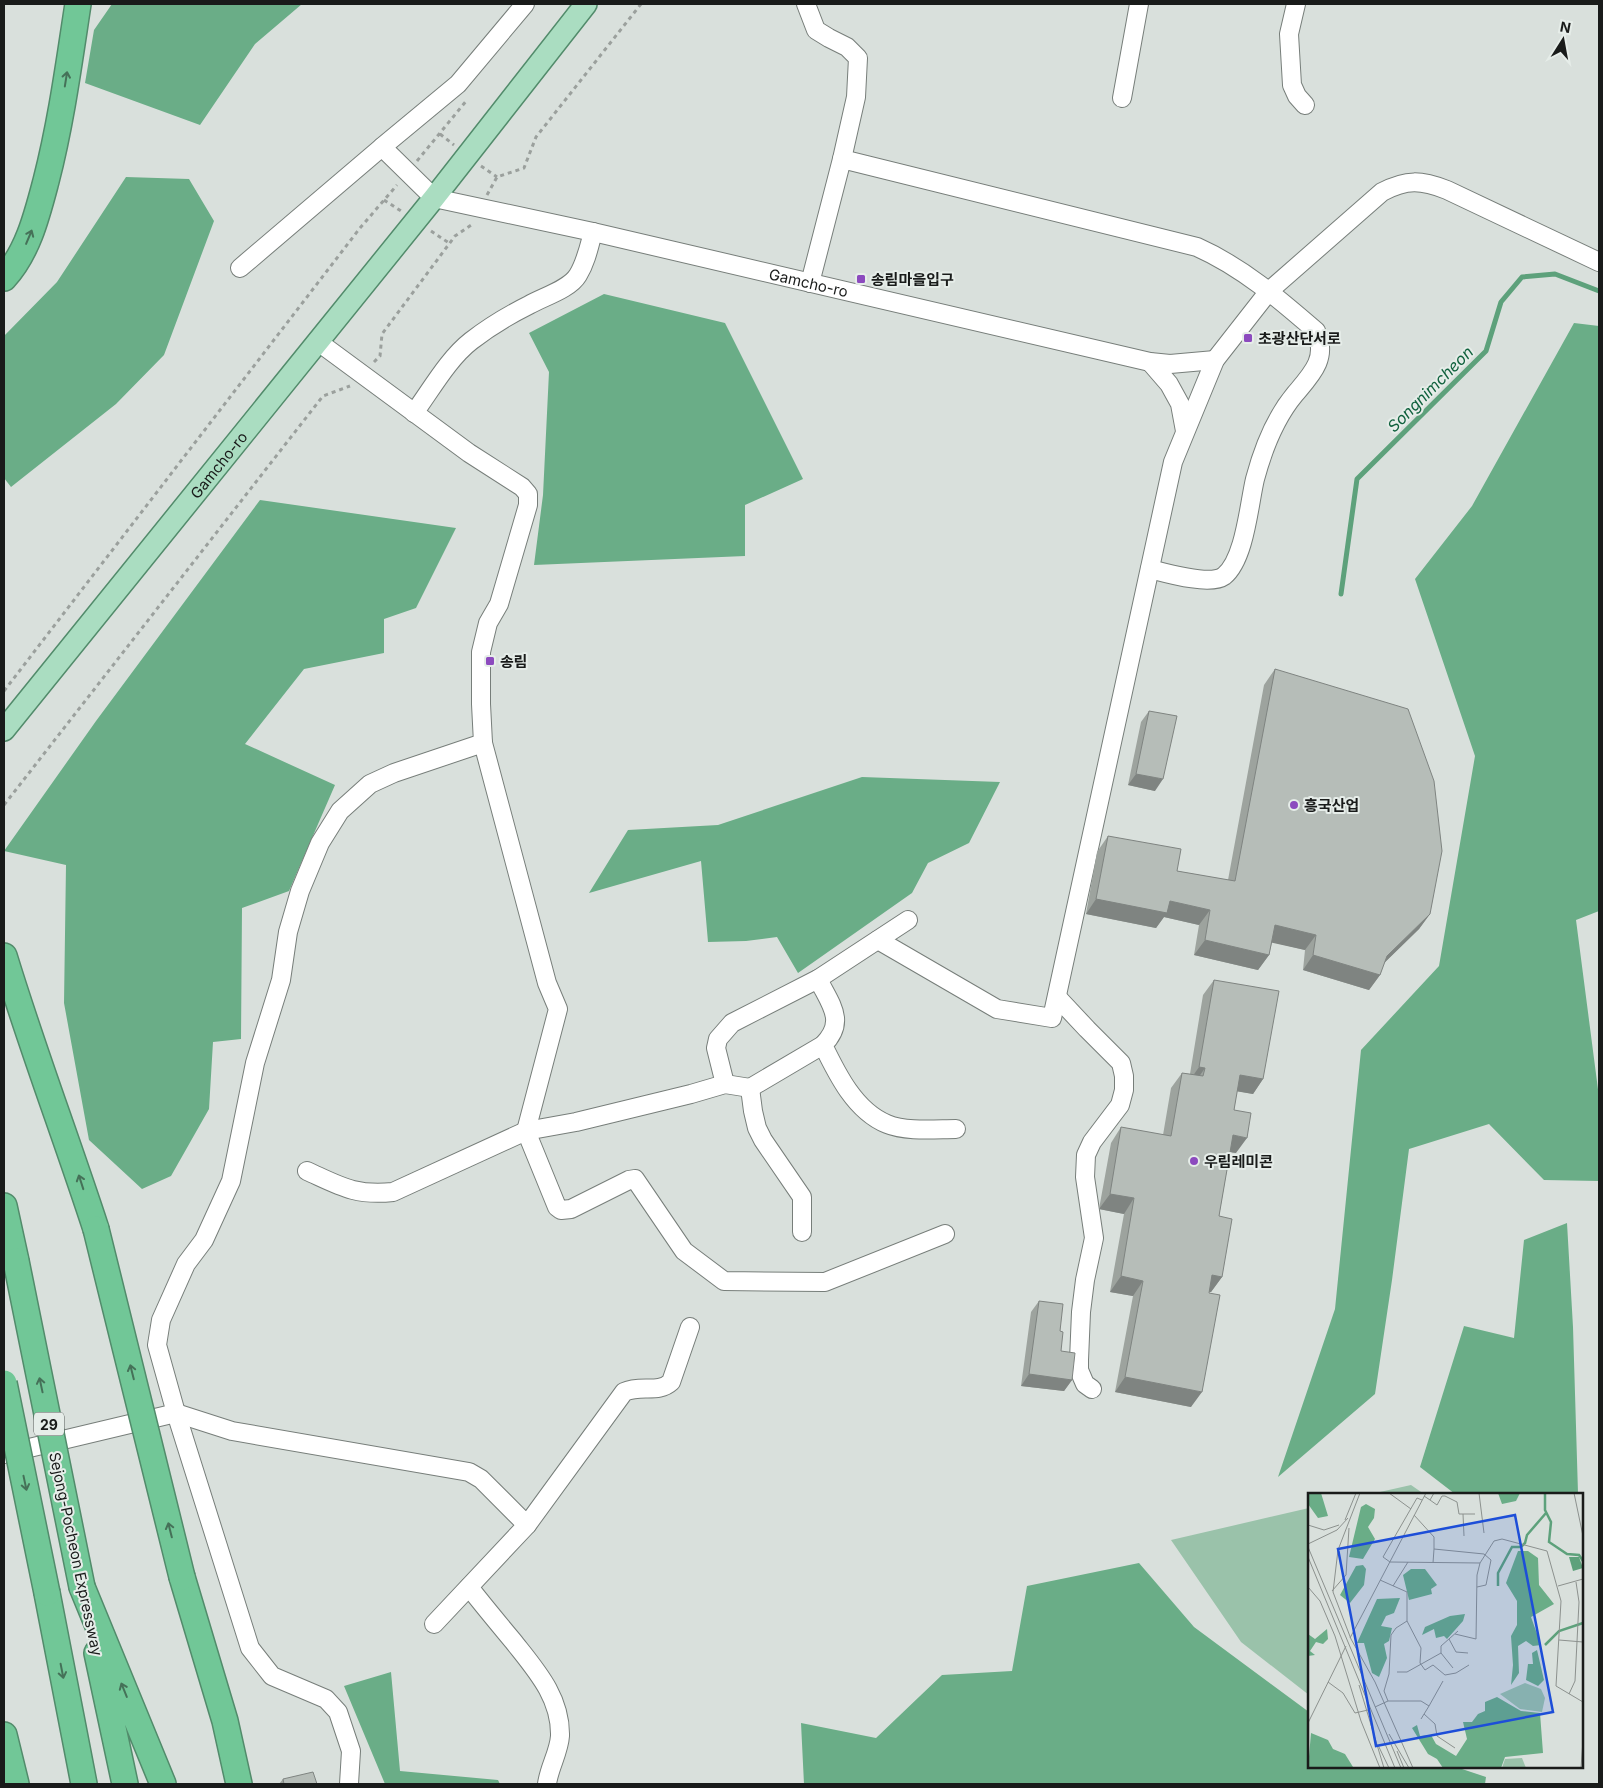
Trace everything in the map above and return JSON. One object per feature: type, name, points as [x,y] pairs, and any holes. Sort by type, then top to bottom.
[{"type":"highway","points":[[4,278],[28,240],[40,205],[62,109],[78,4]]},
{"type":"highway","points":[[4,956],[23,1019],[67,1140],[96,1228],[182,1577],[230,1784]]},
{"type":"highway","name":"Sejong-Pocheon Expressway","points":[[4,1206],[82,1587],[125,1784]]},
{"type":"highway","name":"29","points":[[4,1383],[84,1784]]},
{"type":"highway","points":[[182,1577],[225,1722],[239,1784]]},
{"type":"highway","points":[[82,1587],[163,1784]]},
{"type":"highway","points":[[138,1725],[152,1784]]},
{"type":"highway","points":[[4,1735],[16,1784]]},
{"type":"main road","name":"Gamcho-ro","points":[[4,730],[434,198],[586,4]]},
{"type":"street","points":[[240,268],[458,84],[525,4]]},
{"type":"street","points":[[806,4],[816,30],[848,47],[858,58],[856,97],[810,283]]},
{"type":"street","points":[[1122,98],[1139,4]]},
{"type":"street","points":[[1296,4],[1289,34],[1292,85],[1297,96],[1305,105]]},
{"type":"street","points":[[382,147],[434,198]]},
{"type":"street","points":[[842,159],[1198,247],[1216,256],[1269,291],[1316,330],[1320,339],[1320,354],[1314,371],[1288,403],[1269,438],[1255,479],[1239,551],[1234,564],[1223,577],[1209,579],[1184,577],[1150,569]]},
{"type":"street","points":[[878,940],[997,1009],[1052,1018],[1173,462],[1215,360],[1269,291],[1382,192],[1394,186],[1413,181],[1429,183],[1447,190],[1599,262]]},
{"type":"street","name":"Gamcho-ro","points":[[434,198],[593,232],[1150,362],[1170,364],[1215,360]]},
{"type":"street","points":[[414,413],[444,369],[469,342],[531,304],[560,290],[577,277],[585,260],[593,232]]},
{"type":"street","points":[[317,341],[469,453],[522,487],[528,494],[528,505],[499,604],[488,624],[481,652],[481,704],[483,743],[547,984],[558,1009],[526,1131],[555,1204],[564,1211],[571,1210],[629,1180],[635,1179],[684,1251],[724,1282],[825,1282],[945,1234]]},
{"type":"street","points":[[1150,362],[1168,384],[1180,404],[1185,431]]},
{"type":"street","points":[[349,1784],[352,1750],[338,1712],[326,1699],[272,1676],[250,1648],[157,1345],[161,1320],[186,1264],[204,1240],[231,1181],[255,1063],[281,980],[288,932],[300,891],[320,843],[340,811],[370,784],[394,773],[483,743]]},
{"type":"street","points":[[725,1084],[716,1048],[718,1039],[724,1030],[732,1023],[818,978],[908,920]]},
{"type":"street","points":[[307,1171],[353,1191],[374,1194],[393,1192],[526,1131],[595,1117],[725,1084],[750,1088],[823,1045],[831,1036],[834,1030],[834,1009],[818,978]]},
{"type":"street","points":[[1057,997],[1121,1063],[1124,1076],[1124,1090],[1120,1105],[1088,1147],[1085,1163],[1085,1177],[1094,1238],[1085,1280],[1081,1312],[1079,1360],[1085,1384],[1092,1388]]},
{"type":"street","points":[[823,1045],[847,1087],[869,1113],[888,1124],[916,1129],[956,1129]]},
{"type":"street","points":[[750,1088],[757,1128],[763,1140],[802,1197],[802,1232]]},
{"type":"street","points":[[434,1624],[527,1525],[624,1392],[631,1388],[640,1387],[660,1388],[671,1382],[690,1327]]},
{"type":"street","points":[[4,1454],[176,1412],[232,1432],[469,1472],[481,1479],[527,1525]]},
{"type":"street","points":[[469,1587],[536,1671],[550,1692],[557,1712],[560,1737],[548,1772],[547,1784]]},
{"type":"path","points":[[4,805],[323,396],[354,384],[380,356],[382,334],[454,236],[474,223],[497,176],[524,168],[536,137],[641,4]]},
{"type":"path","points":[[4,691],[354,236],[470,96]]},
{"type":"green space","points":[[112,4],[302,4],[255,44],[200,125],[85,83],[94,30]]},
{"type":"green space","points":[[126,177],[189,179],[214,221],[164,355],[116,404],[11,487],[4,478],[4,336],[57,282]]},
{"type":"green space","points":[[604,294],[725,323],[803,479],[745,505],[745,556],[534,565],[543,495],[549,372],[529,333]]},
{"type":"green space","points":[[1574,323],[1599,326],[1599,911],[1576,920],[1599,1097],[1599,1181],[1544,1180],[1489,1124],[1409,1149],[1375,1394],[1278,1477],[1335,1309],[1361,1050],[1439,966],[1475,756],[1415,579],[1472,506]]},
{"type":"green space","points":[[260,500],[456,528],[416,608],[384,619],[384,653],[304,669],[245,744],[335,785],[289,891],[242,908],[241,1039],[213,1042],[209,1109],[171,1176],[142,1189],[89,1140],[64,1003],[66,865],[4,851],[96,721]]},
{"type":"green space","points":[[862,777],[1000,782],[969,843],[928,863],[912,893],[798,973],[777,937],[746,941],[708,942],[701,861],[589,893],[628,830],[718,825]]},
{"type":"green space","points":[[1567,1223],[1573,1327],[1578,1493],[1454,1493],[1420,1467],[1464,1326],[1514,1338],[1524,1240]]},
{"type":"green space","points":[[1411,1485],[1423,1493],[1375,1493]]},
{"type":"green space","points":[[1308,1508],[1308,1694],[1241,1642],[1171,1540]]},
{"type":"green space","points":[[1139,1563],[1194,1627],[1308,1711],[1308,1768],[1459,1768],[1486,1777],[1485,1784],[804,1784],[801,1723],[876,1738],[942,1675],[1012,1671],[1027,1586]]},
{"type":"green space","points":[[391,1672],[400,1771],[498,1780],[500,1784],[385,1784],[344,1686]]},
{"type":"building","points":[[1275,669],[1408,709],[1434,781],[1442,851],[1430,914],[1387,956],[1380,975],[1313,955],[1316,935],[1275,925],[1269,955],[1205,940],[1210,910],[1170,901],[1167,913],[1096,899],[1108,836],[1181,849],[1177,871],[1235,881]]},
{"type":"building","points":[[1149,711],[1177,716],[1163,779],[1136,774]]},
{"type":"building","points":[[1214,980],[1279,991],[1263,1079],[1240,1075],[1234,1110],[1251,1113],[1247,1138],[1233,1135],[1219,1216],[1232,1219],[1222,1277],[1212,1275],[1209,1293],[1220,1295],[1202,1392],[1125,1377],[1143,1281],[1121,1276],[1134,1198],[1110,1194],[1121,1127],[1171,1136],[1182,1073],[1203,1076],[1205,1068],[1199,1067]]},
{"type":"building","points":[[1039,1301],[1063,1304],[1060,1331],[1063,1332],[1061,1351],[1075,1353],[1072,1380],[1029,1374]]},
{"type":"building","points":[[313,1772],[317,1784],[284,1784],[283,1779]]},
{"type":"waterway","name":"Songnimcheon","points":[[1341,594],[1357,479],[1486,351],[1501,302],[1522,277],[1555,274],[1599,291]]},
{"type":"place","name":"송림마을입구","points":[[861,279]]},
{"type":"place","name":"초광산단서로","points":[[1248,338]]},
{"type":"place","name":"송림","points":[[490,661]]},
{"type":"place","name":"흥국산업","points":[[1294,805]]},
{"type":"place","name":"우림레미콘","points":[[1194,1161]]}]
